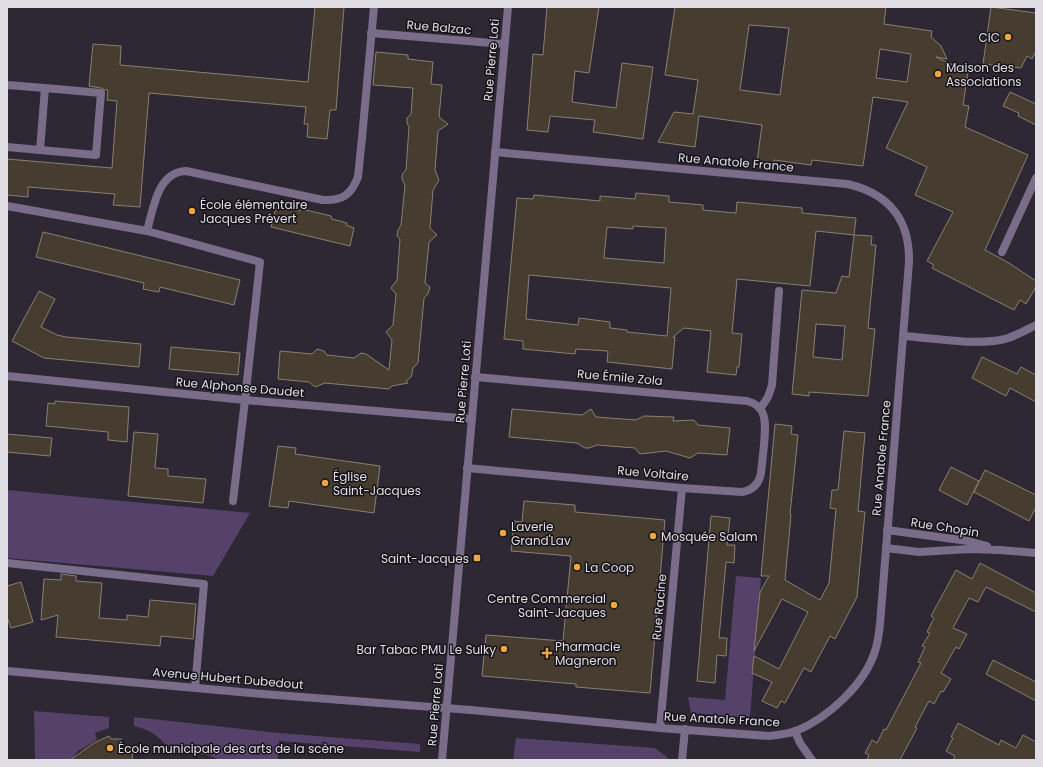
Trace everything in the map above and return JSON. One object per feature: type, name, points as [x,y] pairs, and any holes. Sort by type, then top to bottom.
[{"type":"street","points":[[147,231],[154,203],[161,186],[170,177],[180,171],[323,200],[335,200],[350,192],[358,177],[374,7]]},
{"type":"street","name":"Rue Pierre Loti","points":[[442,760],[508,7]]},
{"type":"street","name":"Rue Balzac","points":[[371,33],[504,44]]},
{"type":"street","points":[[7,85],[101,93],[96,155],[7,147]]},
{"type":"street","points":[[40,150],[45,88]]},
{"type":"street","name":"Rue Anatole France","points":[[446,708],[660,728],[769,736],[787,734],[804,728],[819,719],[834,707],[857,684],[872,659],[880,629],[909,262],[908,243],[903,227],[894,210],[884,200],[873,193],[856,186],[838,183],[495,152]]},
{"type":"street","points":[[1002,252],[1036,178]]},
{"type":"street","points":[[7,206],[147,231],[260,262],[232,501]]},
{"type":"street","points":[[760,409],[768,397],[772,385],[779,291]]},
{"type":"street","points":[[903,336],[969,342],[990,341],[1006,339],[1036,324]]},
{"type":"street","name":"Rue Alphonse Daudet","points":[[7,376],[245,400],[472,419]]},
{"type":"street","name":"Rue Émile Zola","points":[[475,377],[741,400],[751,402],[760,409]]},
{"type":"street","name":"Rue Voltaire","points":[[468,468],[682,488],[742,492],[751,490],[760,478],[765,426],[764,416],[760,409]]},
{"type":"street","name":"Rue Racine","points":[[660,728],[682,488]]},
{"type":"street","name":"Rue Chopin","points":[[887,530],[968,541],[1000,550]]},
{"type":"street","name":"Rue Chopin","points":[[886,548],[919,552],[969,549],[1036,553]]},
{"type":"street","points":[[7,563],[204,584],[195,688]]},
{"type":"street","name":"Avenue Hubert Dubedout","points":[[7,671],[446,708]]},
{"type":"street","points":[[682,760],[684,729]]},
{"type":"street","points":[[795,731],[800,743],[812,760]]},
{"type":"shaded area","points":[[7,490],[250,513],[213,576],[7,558]]},
{"type":"shaded area","points":[[736,576],[761,578],[750,718],[691,713],[688,697],[725,700]]},
{"type":"shaded area","points":[[34,711],[109,717],[109,728],[95,733],[97,740],[78,751],[71,760],[35,760]]},
{"type":"shaded area","points":[[134,717],[279,733],[420,744],[420,752],[279,741],[278,760],[220,760],[189,751],[171,751],[163,741],[151,732],[134,726]]},
{"type":"shaded area","points":[[516,738],[655,748],[668,758],[668,760],[513,760]]},
{"type":"building","points":[[315,7],[344,7],[336,110],[330,110],[327,139],[307,137],[308,124],[304,124],[306,107],[149,93],[140,207],[113,205],[115,194],[28,187],[28,197],[7,195],[7,159],[112,168],[117,101],[107,100],[108,90],[89,86],[93,44],[121,46],[120,65],[308,82]]},
{"type":"building","points":[[547,7],[599,7],[589,73],[575,71],[572,102],[616,108],[622,63],[653,67],[643,139],[593,132],[595,120],[550,116],[548,132],[527,130],[533,54],[543,55]]},
{"type":"building","points":[[675,7],[886,7],[884,24],[932,31],[931,37],[941,46],[947,59],[936,57],[968,72],[963,105],[969,106],[965,127],[1028,155],[985,250],[1009,263],[1036,281],[1036,287],[1026,304],[1020,300],[1014,310],[932,268],[934,265],[927,261],[953,212],[915,195],[927,167],[886,148],[908,102],[873,97],[863,166],[812,160],[811,165],[774,160],[774,163],[757,162],[762,125],[699,116],[695,147],[658,142],[674,112],[693,114],[698,80],[665,75]],"holes":[[[749,25],[789,28],[780,95],[740,90]],[[880,49],[911,54],[907,82],[876,78]]]},
{"type":"building","name":"CIC","points":[[991,7],[1036,13],[1036,51],[1032,59],[1027,56],[1021,68],[983,64]]},
{"type":"building","points":[[376,52],[408,55],[408,59],[433,62],[431,84],[442,85],[439,117],[448,124],[438,131],[435,170],[439,180],[433,190],[430,228],[437,235],[429,242],[425,283],[430,287],[428,294],[424,298],[418,363],[413,368],[411,377],[406,381],[408,383],[392,386],[389,389],[325,383],[315,387],[309,382],[278,379],[280,351],[312,354],[317,349],[324,351],[327,355],[354,358],[361,353],[366,354],[389,370],[392,340],[386,332],[393,325],[396,294],[391,288],[397,280],[400,239],[397,236],[401,225],[405,185],[402,176],[406,170],[409,127],[407,118],[411,114],[413,88],[373,85]]},
{"type":"building","points":[[1010,92],[1036,104],[1036,125],[1018,116],[1019,113],[1003,106]]},
{"type":"building","points":[[636,193],[669,196],[669,202],[703,205],[703,210],[736,213],[737,202],[802,208],[802,213],[856,218],[854,235],[816,231],[810,286],[737,279],[732,333],[742,334],[739,367],[737,367],[736,375],[707,372],[711,331],[684,328],[673,337],[675,337],[672,369],[607,362],[608,351],[576,349],[575,354],[523,349],[523,341],[504,339],[517,198],[533,199],[534,195],[600,201],[600,196],[635,199]],"holes":[[[633,226],[666,228],[664,263],[604,258],[607,227],[633,229]],[[529,275],[671,288],[667,336],[627,332],[627,330],[610,328],[610,322],[579,318],[578,325],[526,319]]]},
{"type":"building","points":[[284,207],[299,211],[302,209],[331,216],[332,219],[347,223],[346,225],[354,228],[350,246],[271,227],[276,208],[284,210]]},
{"type":"building","points":[[43,232],[240,280],[234,305],[160,287],[159,292],[143,289],[144,283],[36,257]]},
{"type":"building","points":[[854,235],[872,236],[871,245],[876,245],[868,328],[875,329],[868,396],[809,392],[809,396],[792,394],[802,290],[836,293],[842,276],[849,277]],"holes":[[[816,324],[845,326],[842,360],[813,357]]]},
{"type":"building","points":[[39,291],[55,299],[41,327],[57,335],[66,337],[141,344],[139,367],[44,358],[12,341]]},
{"type":"building","points":[[171,347],[240,353],[238,375],[169,369]]},
{"type":"building","points":[[982,357],[1017,374],[1021,367],[1036,375],[1036,402],[1010,388],[1006,396],[972,378]]},
{"type":"building","points":[[55,401],[129,407],[127,442],[108,440],[108,432],[46,426],[48,403],[55,404]]},
{"type":"building","points":[[512,409],[582,415],[591,409],[596,417],[636,420],[644,416],[674,417],[673,421],[694,420],[698,425],[730,428],[727,455],[698,453],[690,458],[666,451],[640,454],[635,448],[597,445],[585,448],[577,443],[509,437]]},
{"type":"building","points":[[775,424],[792,426],[791,434],[798,435],[785,580],[820,600],[829,583],[836,509],[830,508],[832,490],[838,490],[844,431],[865,433],[858,511],[865,512],[857,597],[835,639],[830,636],[811,672],[804,668],[785,703],[781,701],[777,708],[762,701],[772,682],[752,673],[754,656],[779,669],[808,612],[782,599],[754,651],[760,592],[769,576],[761,576]]},
{"type":"building","points":[[134,432],[158,434],[155,468],[168,469],[168,476],[206,479],[203,503],[128,496]]},
{"type":"building","points":[[7,434],[52,438],[50,456],[7,452]]},
{"type":"building","name":"Église Saint-Jacques","points":[[278,446],[296,448],[295,454],[380,466],[374,513],[289,501],[288,508],[269,506]]},
{"type":"building","points":[[951,467],[979,481],[967,505],[939,490]]},
{"type":"building","points":[[985,470],[1036,495],[1036,507],[1029,521],[974,492]]},
{"type":"building","points":[[524,501],[575,505],[575,512],[665,520],[650,693],[576,687],[576,684],[482,676],[486,635],[563,641],[571,556],[511,551],[514,521],[522,522]]},
{"type":"building","points":[[711,516],[730,518],[727,545],[735,545],[734,563],[726,562],[719,638],[727,638],[726,656],[717,655],[715,683],[697,681]]},
{"type":"building","points":[[980,563],[1036,593],[1036,612],[986,587],[978,602],[969,598],[953,628],[967,634],[959,649],[956,647],[941,673],[951,679],[943,692],[941,691],[934,704],[929,701],[900,760],[867,760],[869,755],[865,753],[872,740],[877,743],[884,729],[886,730],[921,663],[918,662],[925,647],[922,646],[930,633],[927,632],[934,618],[931,616],[956,570],[972,579]]},
{"type":"building","points":[[61,574],[76,576],[76,581],[102,583],[99,618],[127,620],[127,615],[148,617],[150,600],[196,604],[193,639],[161,636],[160,646],[56,637],[58,615],[41,620],[44,579],[61,580]]},
{"type":"building","points":[[21,582],[33,622],[11,628],[7,617],[7,586]]},
{"type":"building","points":[[993,660],[1036,682],[1036,701],[986,674]]},
{"type":"building","points":[[958,723],[999,745],[1001,740],[1016,748],[1023,735],[1036,742],[1036,760],[953,760],[955,756],[946,751],[953,738],[951,737]]},
{"type":"building","name":"École municipale des arts de la scène","points":[[109,736],[111,739],[122,739],[123,745],[133,747],[132,760],[70,760],[94,743]]},
{"type":"place","name":"CIC","points":[[1008,37]]},
{"type":"place","name":"Maison des Associations","points":[[938,74]]},
{"type":"place","name":"École élémentaire Jacques Prévert","points":[[192,211]]},
{"type":"place","name":"Église Saint-Jacques","points":[[325,483]]},
{"type":"place","name":"Laverie Grand'Lav","points":[[503,533]]},
{"type":"place","name":"Mosquée Salam","points":[[653,536]]},
{"type":"place","name":"Saint-Jacques","points":[[477,558]]},
{"type":"place","name":"La Coop","points":[[577,567]]},
{"type":"place","name":"Centre Commercial Saint-Jacques","points":[[614,605]]},
{"type":"place","name":"Bar Tabac PMU Le Sulky","points":[[504,649]]},
{"type":"place","name":"Pharmacie Magneron","points":[[547,653]]},
{"type":"place","name":"École municipale des arts de la scène","points":[[110,748]]}]
